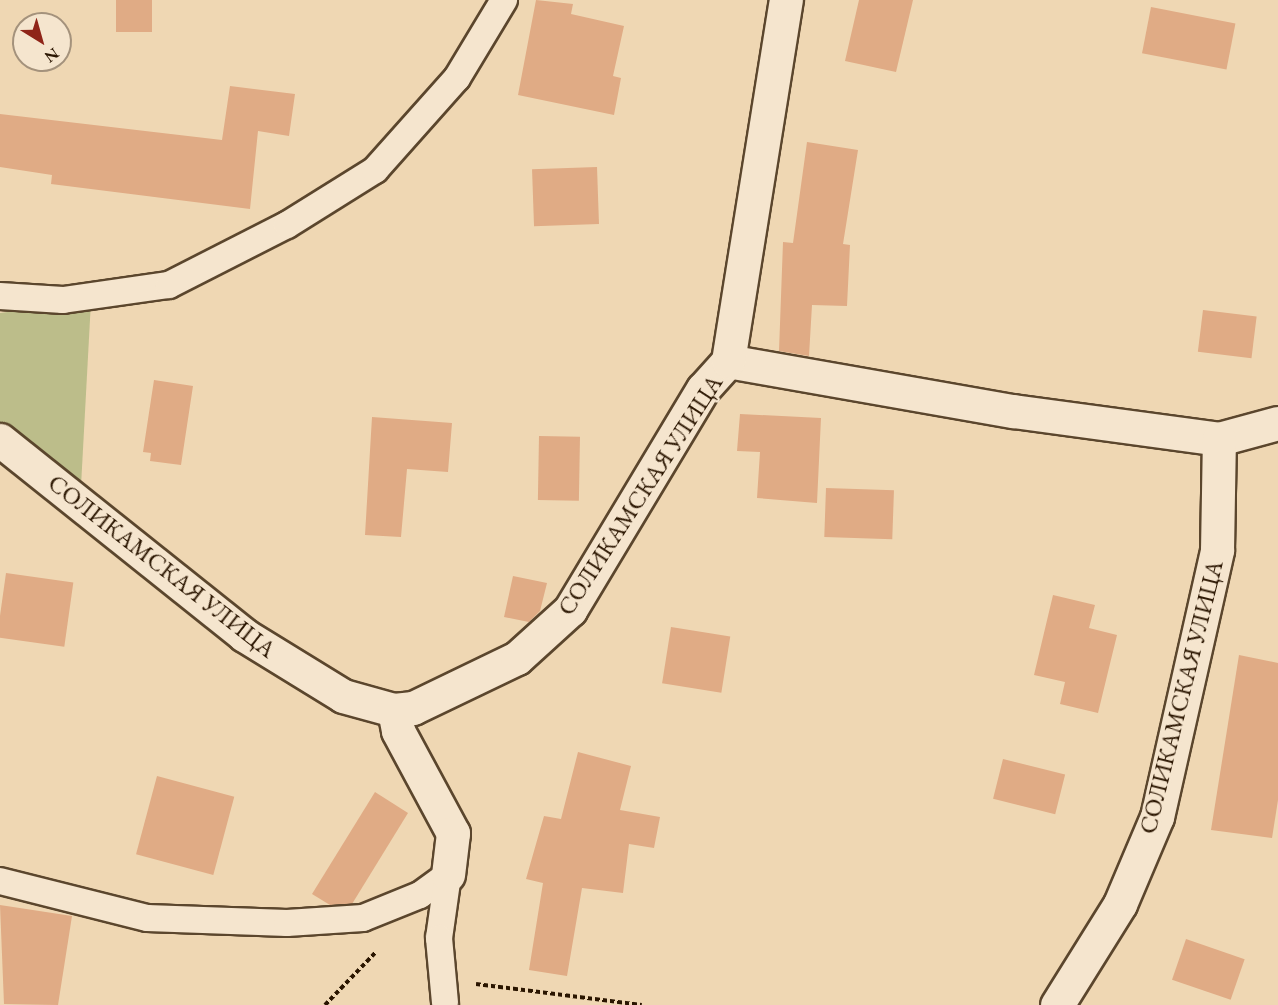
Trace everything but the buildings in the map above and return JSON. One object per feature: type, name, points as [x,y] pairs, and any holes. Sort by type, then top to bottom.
[{"type":"street","name":"СОЛИКАМСКАЯ УЛИЦА","points":[[0,440],[244,635],[343,696],[394,710],[413,708],[517,658],[549,634],[570,610],[703,389],[728,360],[786,0]]},
{"type":"street","name":"СОЛИКАМСКАЯ УЛИЦА","points":[[728,360],[1001,409],[1219,439],[1278,423]]},
{"type":"street","name":"СОЛИКАМСКАЯ УЛИЦА","points":[[1057,1005],[1120,904],[1158,817],[1217,550],[1219,439]]},
{"type":"street","points":[[394,710],[398,731],[453,833],[448,875]]},
{"type":"lane","points":[[0,297],[63,300],[169,285],[287,225],[375,170],[457,78],[504,0]]},
{"type":"lane","points":[[0,881],[147,918],[288,923],[363,918],[420,895],[448,875]]},
{"type":"lane","points":[[444,992],[438,938],[448,875]]},
{"type":"path","points":[[444,992],[642,1005]]},
{"type":"green space","points":[[91,301],[81,486],[0,426],[0,313]]}]
